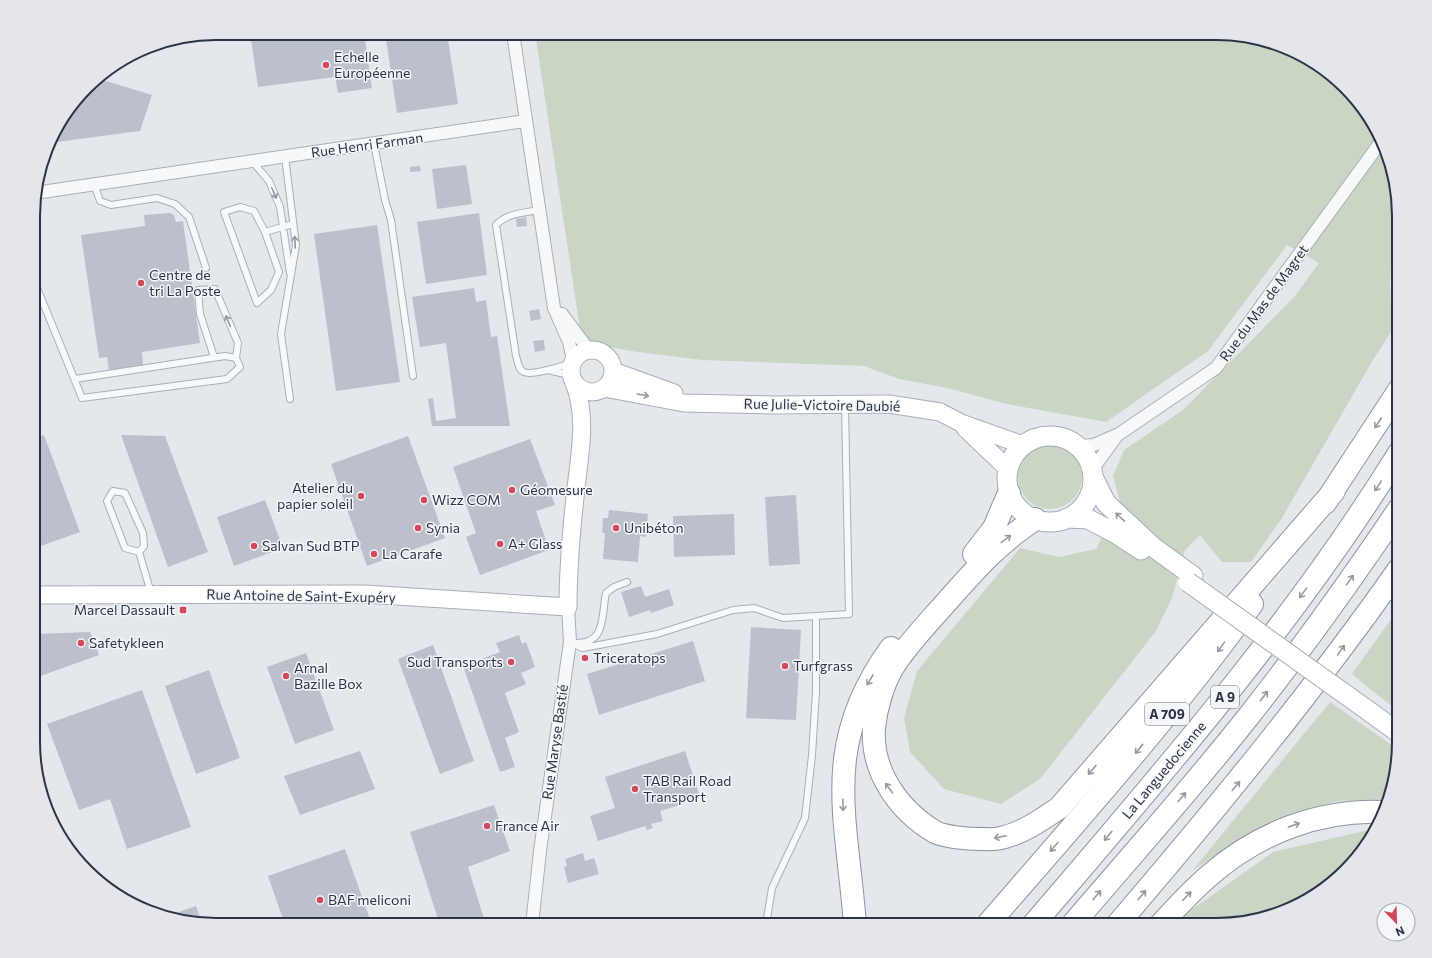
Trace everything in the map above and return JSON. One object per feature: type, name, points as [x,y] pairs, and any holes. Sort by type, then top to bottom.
[{"type":"highway","name":"A 709","points":[[993,918],[1119,773],[1216,654],[1334,491],[1392,401]]},
{"type":"highway","name":"La Languedocienne","points":[[1038,918],[1232,689],[1340,542],[1392,464]]},
{"type":"highway","points":[[1035,520],[997,547],[927,624],[893,668],[880,699],[874,728],[878,761],[883,780],[899,802],[936,832],[968,839],[1000,839],[1031,827],[1060,808],[1334,491]]},
{"type":"highway","points":[[853,918],[844,827],[842,786],[846,747],[855,713],[867,685],[896,641],[989,536],[1000,517],[1009,493]]},
{"type":"highway","name":"A 9","points":[[1078,918],[1249,716],[1366,558],[1392,519]]},
{"type":"highway","points":[[1123,918],[1236,785],[1283,727],[1392,579]]},
{"type":"highway","points":[[1167,918],[1209,875],[1234,855],[1260,840],[1290,826],[1319,818],[1350,813],[1378,812]]},
{"type":"main road","points":[[1092,474],[1091,490],[1086,502],[1078,512],[1067,518],[1056,521],[1035,520],[1016,506],[1009,493],[1008,469],[1013,456],[1023,445],[1036,438],[1051,436],[1065,439],[1078,446],[1086,455],[1092,474],[1106,503],[1153,547],[1191,579]]},
{"type":"main road","points":[[1067,518],[1088,519],[1116,533],[1191,579],[1365,704],[1392,727]]},
{"type":"main road","points":[[1365,704],[1392,719]]},
{"type":"street","points":[[514,40],[554,308],[569,342],[572,371],[578,394],[582,424],[568,567],[568,607]]},
{"type":"street","name":"Rue Henri Farman","points":[[42,192],[525,121]]},
{"type":"street","name":"Rue du Mas de Magret","points":[[1078,446],[1094,445],[1119,434],[1216,368],[1378,145]]},
{"type":"street","points":[[553,295],[568,323],[588,349]]},
{"type":"street","points":[[572,371],[580,353],[588,349],[602,352],[612,363],[612,377],[598,391],[582,424]]},
{"type":"street","points":[[572,371],[584,392],[598,391]]},
{"type":"street","name":"Rue Julie-Victoire Daubié","points":[[613,371],[704,403]]},
{"type":"street","name":"Rue Julie-Victoire Daubié","points":[[598,391],[684,403],[889,404],[940,412],[961,423],[1023,445]]},
{"type":"street","name":"Rue Julie-Victoire Daubié","points":[[961,423],[1008,469]]},
{"type":"street","name":"Rue du Mas de Magret","points":[[1092,474],[1119,434]]},
{"type":"street","name":"Rue Antoine de Saint-Exupéry","points":[[40,595],[365,594],[568,607]]},
{"type":"street","name":"Rue Maryse Bastié","points":[[533,918],[540,851],[570,642],[568,607]]},
{"type":"lane","points":[[374,144],[385,200],[391,220],[413,376]]},
{"type":"lane","points":[[285,157],[296,245],[291,281],[280,334],[290,399]]},
{"type":"lane","points":[[252,161],[269,181],[280,207],[291,281]]},
{"type":"lane","points":[[94,184],[100,201],[111,205],[157,198],[175,204],[189,218],[206,268]]},
{"type":"lane","points":[[240,207],[254,211],[265,232],[279,272],[271,290],[258,303],[224,212],[240,207]]},
{"type":"lane","points":[[539,210],[510,216],[502,219],[496,225],[519,367],[523,372],[531,374],[547,370],[572,371]]},
{"type":"lane","points":[[265,232],[293,224]]},
{"type":"lane","points":[[40,297],[75,378],[82,398],[227,379],[240,367],[236,358],[238,343],[214,289],[198,290],[200,314],[214,357]]},
{"type":"lane","points":[[75,378],[214,357],[225,356],[236,358]]},
{"type":"lane","points":[[547,370],[553,372],[572,371]]},
{"type":"lane","points":[[570,642],[582,648],[657,634],[733,610],[754,608],[783,618],[849,614],[845,404]]},
{"type":"lane","points":[[113,491],[125,493],[143,533],[144,546],[139,552],[125,548],[107,501],[113,491]]},
{"type":"lane","points":[[139,552],[152,595]]},
{"type":"lane","points":[[570,642],[585,644],[594,639],[601,629],[606,593],[614,587],[627,582]]},
{"type":"lane","points":[[767,918],[772,888],[805,818],[815,700],[816,616]]},
{"type":"green space","points":[[536,40],[1228,40],[1251,43],[1273,49],[1294,58],[1323,76],[1341,91],[1356,109],[1374,138],[1383,159],[1389,181],[1392,204],[1390,285],[1392,330],[1370,365],[1282,518],[1251,562],[1222,562],[1200,535],[1185,550],[1172,598],[1156,631],[1040,779],[1001,804],[944,789],[910,752],[904,718],[917,671],[1020,548],[1059,557],[1096,549],[1120,501],[1113,476],[1124,450],[1183,410],[1295,296],[1319,263],[1287,245],[1208,351],[1106,422],[1007,404],[947,388],[899,379],[864,366],[702,360],[631,351],[582,342]]},
{"type":"green space","points":[[1050,445],[1062,447],[1073,454],[1080,465],[1082,477],[1080,489],[1073,500],[1062,507],[1050,509],[1038,507],[1027,500],[1020,489],[1018,477],[1020,465],[1027,454],[1038,447]]},
{"type":"green space","points":[[1392,618],[1392,706],[1352,674]]},
{"type":"green space","points":[[1330,702],[1392,745],[1389,777],[1383,799],[1339,801],[1295,812],[1232,844],[1192,871]]},
{"type":"green space","points":[[1367,831],[1356,849],[1341,867],[1314,888],[1284,905],[1251,915],[1228,918],[1180,918],[1273,852]]},
{"type":"building","points":[[251,40],[365,40],[372,88],[338,93],[335,77],[258,87]]},
{"type":"building","points":[[386,40],[448,40],[458,104],[397,113]]},
{"type":"building","points":[[104,80],[152,95],[140,131],[56,142],[76,109],[91,91]]},
{"type":"building","points":[[466,165],[472,204],[437,209],[432,169]]},
{"type":"building","points":[[420,166],[421,171],[410,172],[410,167]]},
{"type":"building","name":"Centre de tri La Poste","points":[[170,213],[174,215],[176,222],[183,221],[200,343],[142,352],[143,365],[109,370],[107,357],[99,358],[81,235],[145,226],[144,215]]},
{"type":"building","points":[[479,213],[487,275],[426,284],[417,222]]},
{"type":"building","points":[[526,217],[527,226],[517,227],[516,219]]},
{"type":"building","points":[[377,225],[400,382],[336,391],[314,234]]},
{"type":"building","points":[[474,288],[476,302],[486,300],[491,337],[497,336],[510,426],[432,426],[428,399],[433,398],[436,421],[456,418],[446,343],[420,347],[412,297]]},
{"type":"building","points":[[539,309],[541,319],[531,321],[529,311]]},
{"type":"building","points":[[544,340],[545,350],[535,352],[533,341]]},
{"type":"building","points":[[44,435],[80,532],[40,546],[40,436]]},
{"type":"building","points":[[121,435],[165,436],[208,552],[168,567]]},
{"type":"building","points":[[408,436],[445,538],[367,566],[331,464]]},
{"type":"building","points":[[530,439],[555,505],[536,511],[549,550],[480,575],[466,537],[476,533],[453,467]]},
{"type":"building","points":[[796,495],[800,564],[769,566],[765,497]]},
{"type":"building","points":[[265,500],[283,548],[234,566],[217,517]]},
{"type":"building","points":[[609,510],[648,514],[646,537],[640,536],[638,562],[603,559],[605,533],[602,533],[603,518],[608,518]]},
{"type":"building","points":[[734,514],[735,555],[674,557],[673,516]]},
{"type":"building","points":[[641,586],[645,597],[669,589],[674,605],[651,613],[650,610],[629,617],[621,592]]},
{"type":"building","points":[[751,627],[801,630],[796,720],[746,718]]},
{"type":"building","points":[[90,632],[99,655],[40,676],[40,634]]},
{"type":"building","points":[[519,635],[522,644],[526,642],[535,667],[521,673],[526,684],[505,693],[519,732],[505,738],[515,767],[500,772],[463,666],[500,652],[496,643]]},
{"type":"building","points":[[693,641],[705,681],[599,715],[587,674]]},
{"type":"building","points":[[433,645],[474,761],[440,774],[398,659]]},
{"type":"building","points":[[306,653],[334,730],[295,744],[267,667]]},
{"type":"building","points":[[209,670],[240,758],[196,774],[165,686]]},
{"type":"building","points":[[142,690],[191,827],[127,849],[110,799],[79,810],[47,724]]},
{"type":"building","points":[[360,751],[375,789],[300,815],[284,776]]},
{"type":"building","points":[[685,751],[699,794],[679,801],[680,805],[660,811],[663,821],[651,824],[653,828],[647,830],[645,826],[598,841],[590,816],[615,808],[605,777]]},
{"type":"building","points":[[47,791],[56,815],[53,810]]},
{"type":"building","points":[[494,805],[510,851],[468,867],[484,918],[438,918],[410,832]]},
{"type":"building","name":"BAF meliconi","points":[[345,849],[370,918],[283,918],[268,876]]},
{"type":"building","points":[[583,853],[585,861],[594,858],[599,874],[568,883],[564,867],[567,866],[565,859]]},
{"type":"building","points":[[196,906],[200,917],[181,915],[175,913]]},
{"type":"place","name":"Echelle Européenne","points":[[326,65]]},
{"type":"place","name":"Centre de tri La Poste","points":[[141,283]]},
{"type":"place","name":"Géomesure","points":[[512,490]]},
{"type":"place","name":"Atelier du papier soleil","points":[[361,496]]},
{"type":"place","name":"Wizz COM","points":[[424,500]]},
{"type":"place","name":"Synia","points":[[418,528]]},
{"type":"place","name":"Unibéton","points":[[616,528]]},
{"type":"place","name":"A+ Glass","points":[[500,544]]},
{"type":"place","name":"Salvan Sud BTP","points":[[254,546]]},
{"type":"place","name":"La Carafe","points":[[374,554]]},
{"type":"place","name":"Marcel Dassault","points":[[183,610]]},
{"type":"place","name":"Safetykleen","points":[[81,643]]},
{"type":"place","name":"Triceratops","points":[[585,658]]},
{"type":"place","name":"Sud Transports","points":[[511,662]]},
{"type":"place","name":"Turfgrass","points":[[785,666]]},
{"type":"place","name":"Arnal Bazille Box","points":[[286,676]]},
{"type":"place","name":"TAB Rail Road Transport","points":[[635,789]]},
{"type":"place","name":"France Air","points":[[487,826]]},
{"type":"place","name":"BAF meliconi","points":[[320,900]]}]
